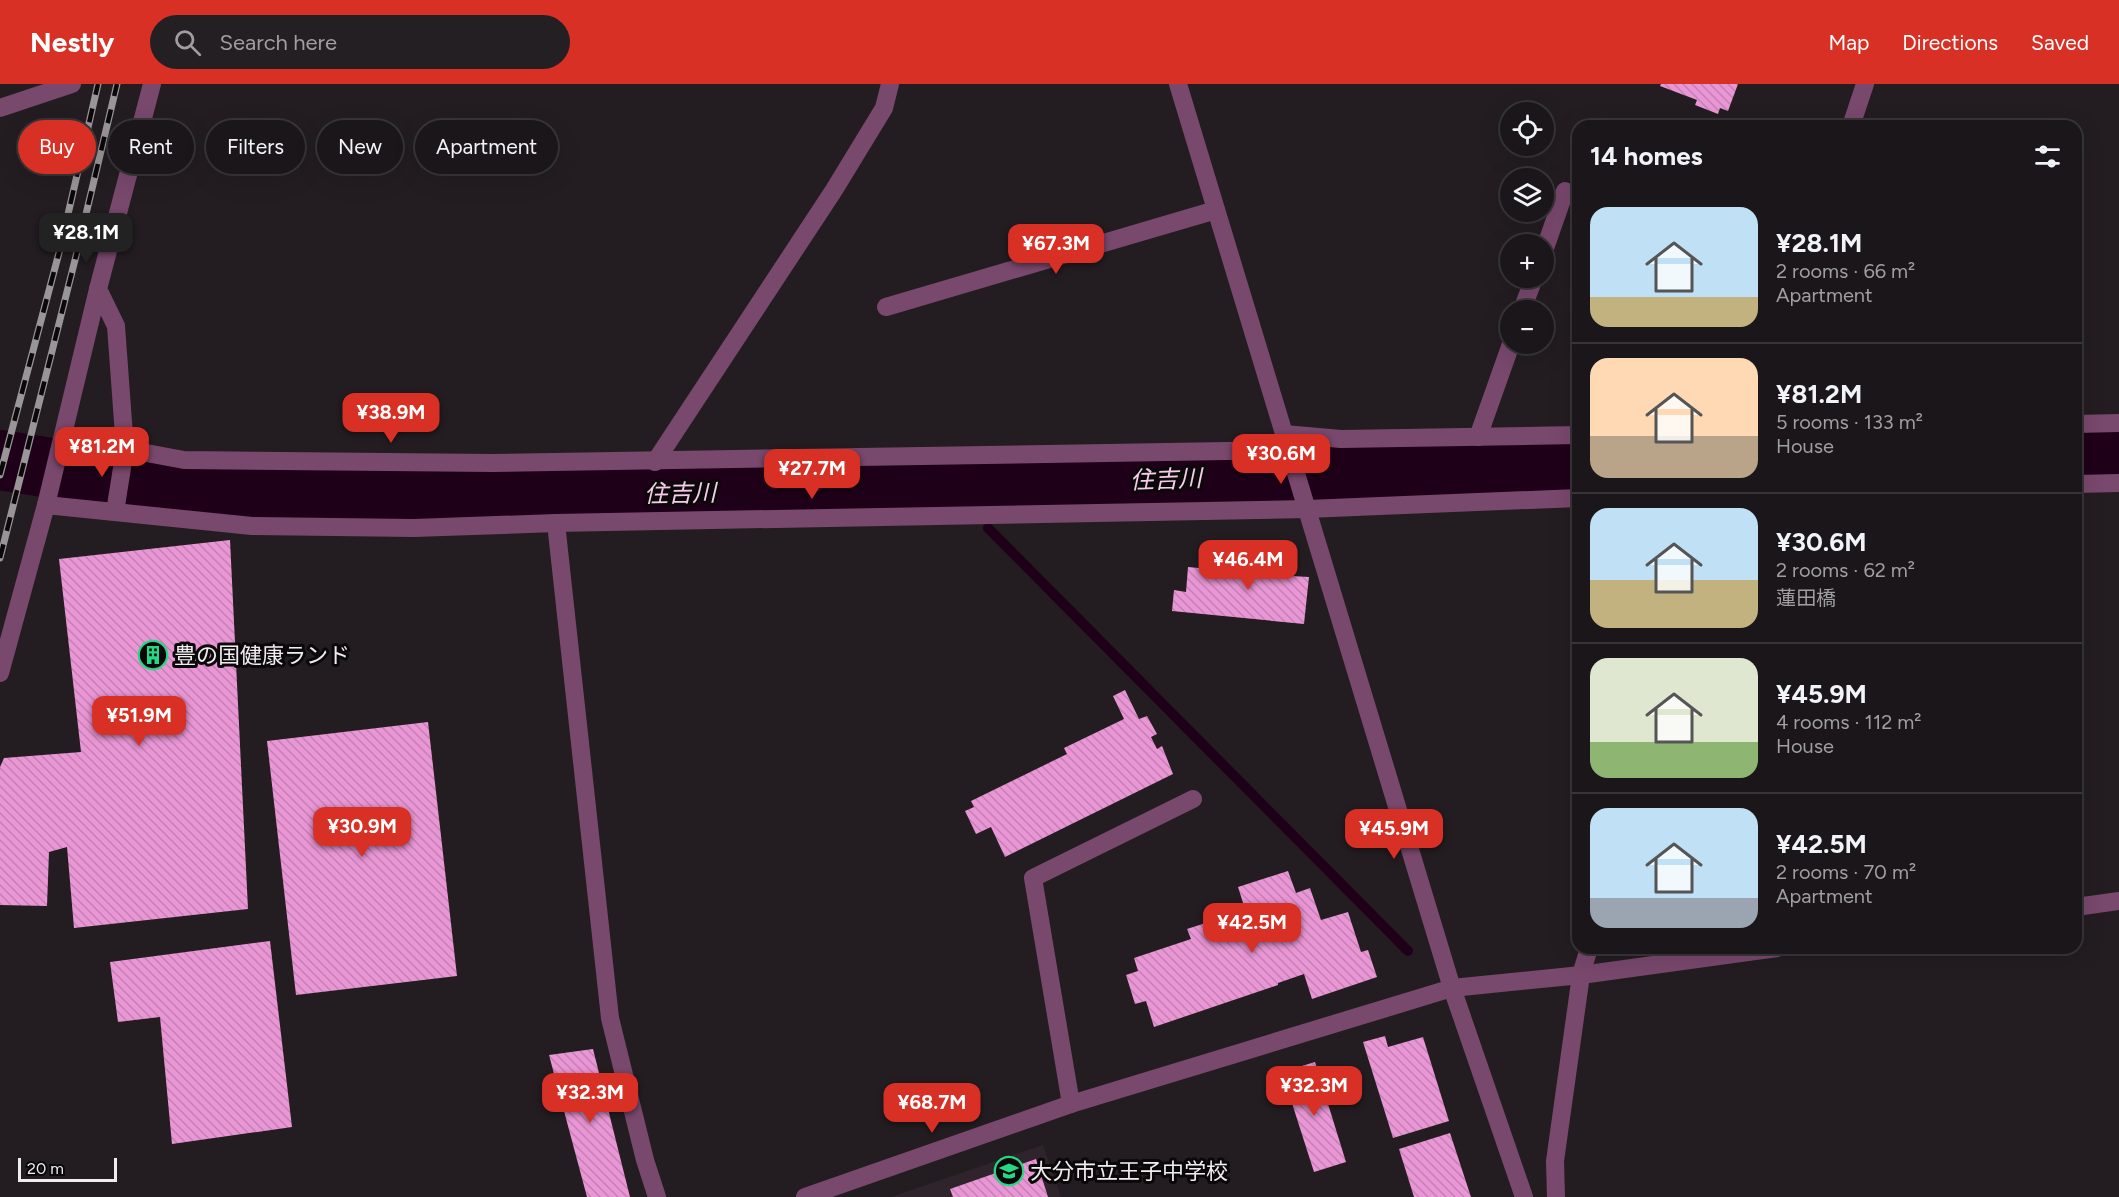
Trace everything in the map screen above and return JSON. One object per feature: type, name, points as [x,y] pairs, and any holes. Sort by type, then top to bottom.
[{"type":"street","points":[[0,108],[72,84]]},
{"type":"street","points":[[0,674],[152,84]]},
{"type":"street","points":[[655,462],[834,190],[885,108],[890,84]]},
{"type":"street","points":[[1178,84],[1452,988],[1524,1197]]},
{"type":"street","points":[[1853,120],[1865,84]]},
{"type":"street","points":[[1550,234],[1565,191]]},
{"type":"street","points":[[886,307],[1216,210]]},
{"type":"street","points":[[98,289],[116,326],[125,449],[115,512]]},
{"type":"street","points":[[1478,437],[1507,354]]},
{"type":"street","points":[[2082,424],[2119,423]]},
{"type":"street","points":[[125,449],[184,460],[655,462],[1341,439],[1572,435]]},
{"type":"street","points":[[2082,484],[2119,483]]},
{"type":"street","points":[[47,498],[115,512],[252,526],[414,528],[556,523],[1307,509],[1572,498]]},
{"type":"street","points":[[556,523],[610,1018],[645,1160],[657,1197]]},
{"type":"street","points":[[1071,1104],[1033,878],[1193,800]]},
{"type":"street","points":[[2082,906],[2119,901]]},
{"type":"street","points":[[1556,1197],[1555,1161],[1581,975],[1587,954]]},
{"type":"street","points":[[805,1197],[1071,1104],[1452,988],[1581,975],[1733,954]]},
{"type":"shaded area","name":"大分市立王子中学校","points":[[1043,1145],[1061,1197],[891,1197]]},
{"type":"building","points":[[1661,84],[1738,84],[1728,111],[1720,108],[1718,114],[1695,105],[1697,100],[1660,86]]},
{"type":"building","name":"豊の国健康ランド","points":[[230,540],[248,909],[74,928],[67,847],[49,852],[47,906],[0,905],[0,767],[4,758],[81,752],[59,559]]},
{"type":"building","points":[[1267,545],[1295,548],[1292,576],[1309,577],[1304,624],[1172,611],[1174,590],[1186,592],[1188,567],[1264,574]]},
{"type":"building","points":[[1125,690],[1139,719],[1147,716],[1157,734],[1151,737],[1157,749],[1162,746],[1173,774],[1005,857],[991,827],[976,834],[965,811],[974,807],[971,801],[1067,754],[1064,748],[1124,719],[1113,696]]},
{"type":"building","points":[[428,722],[457,976],[296,995],[267,741]]},
{"type":"building","points":[[1288,871],[1296,893],[1310,888],[1321,920],[1348,912],[1361,952],[1368,950],[1377,977],[1312,999],[1304,974],[1154,1027],[1146,1001],[1135,1004],[1126,975],[1138,971],[1134,958],[1191,939],[1187,929],[1218,919],[1217,915],[1244,906],[1238,887]]},
{"type":"building","points":[[270,941],[292,1127],[172,1144],[160,1017],[118,1022],[110,962]]},
{"type":"building","points":[[1385,1036],[1388,1047],[1423,1037],[1449,1121],[1393,1138],[1363,1042]]},
{"type":"building","points":[[593,1049],[630,1197],[587,1197],[549,1055]]},
{"type":"building","points":[[1315,1062],[1346,1162],[1314,1172],[1282,1072]]},
{"type":"building","points":[[1450,1133],[1471,1197],[1414,1197],[1399,1149]]},
{"type":"building","points":[[1036,1159],[1048,1197],[953,1197],[950,1189]]},
{"type":"waterway","name":"住吉川","points":[[2082,450],[2119,448]]},
{"type":"waterway","name":"住吉川","points":[[0,460],[170,487],[364,500],[891,488],[944,484],[1572,465]]},
{"type":"waterway","points":[[944,484],[955,495]]},
{"type":"waterway","points":[[988,528],[1408,951]]},
{"type":"railway","points":[[0,475],[60,249],[98,84]]},
{"type":"railway","points":[[0,558],[117,84]]},
{"type":"place","name":"豊の国健康ランド","points":[[153,655]]},
{"type":"place","name":"大分市立王子中学校","points":[[1009,1171]]}]
